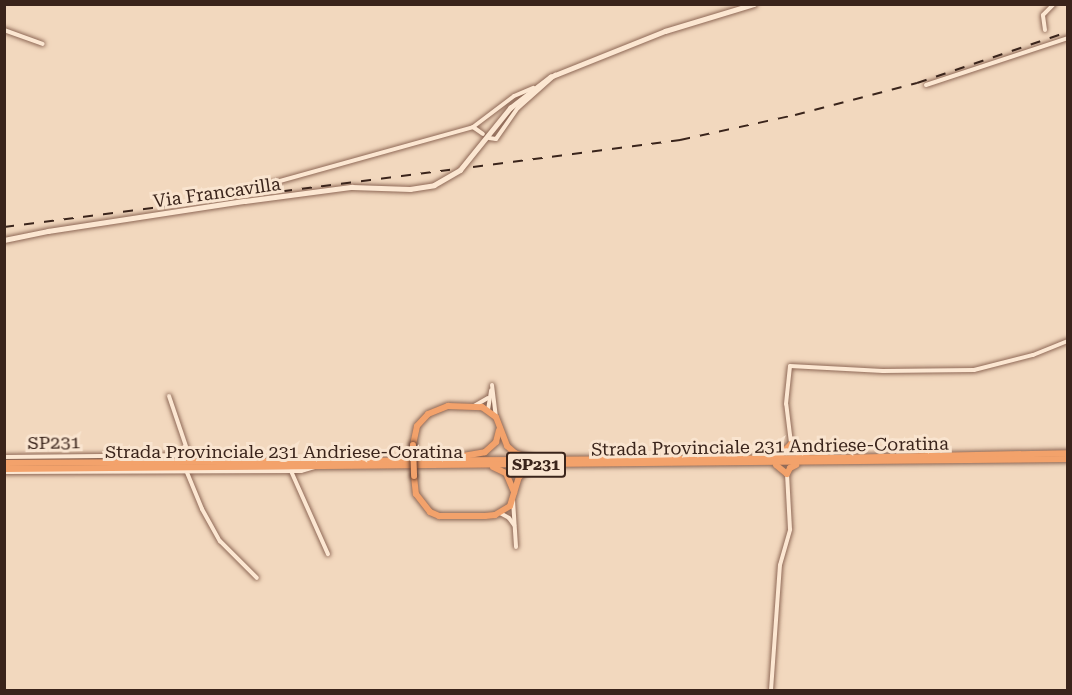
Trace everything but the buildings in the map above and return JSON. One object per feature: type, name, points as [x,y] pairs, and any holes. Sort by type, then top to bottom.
[{"type":"highway","points":[[535,459],[532,456],[516,453],[507,446],[496,417],[488,410],[474,406],[448,406],[428,414],[417,426],[414,445],[416,494],[421,503],[439,516],[461,518],[499,513],[507,508],[514,496],[516,484],[525,471],[534,466],[554,465]]},
{"type":"highway","points":[[437,460],[485,452],[496,442],[500,427]]},
{"type":"highway","points":[[715,458],[729,455],[779,454],[791,444],[802,454],[832,454],[838,460]]},
{"type":"highway","name":"Strada Provinciale 231 Andriese-Coratina","points":[[4,471],[316,465],[731,464],[1068,453]]},
{"type":"highway","name":"Strada Provinciale 231 Andriese-Coratina","points":[[4,463],[715,458],[1068,459]]},
{"type":"highway","points":[[731,464],[777,465],[788,474],[795,465],[838,460]]},
{"type":"highway","points":[[487,466],[506,473],[514,496]]},
{"type":"street","points":[[237,193],[473,127],[513,96],[533,88],[556,74],[665,31],[754,4]]},
{"type":"street","points":[[1045,30],[1043,15],[1054,4]]},
{"type":"street","points":[[4,30],[43,44]]},
{"type":"street","points":[[926,85],[1068,38]]},
{"type":"street","points":[[489,138],[496,139],[518,108],[556,74]]},
{"type":"street","points":[[513,96],[518,101],[533,88]]},
{"type":"street","name":"Via Francavilla","points":[[4,240],[48,231],[245,201],[368,187],[410,189],[434,185],[460,170],[518,101]]},
{"type":"street","points":[[473,127],[483,134]]},
{"type":"street","points":[[791,444],[786,404],[790,366],[883,371],[974,370],[1033,356],[1068,341]]},
{"type":"street","points":[[169,396],[189,455]]},
{"type":"street","points":[[474,406],[491,397]]},
{"type":"street","points":[[488,410],[491,397]]},
{"type":"street","points":[[491,397],[496,417]]},
{"type":"street","name":"SP231","points":[[4,457],[189,455],[210,462]]},
{"type":"street","points":[[4,471],[291,471],[310,470],[316,465]]},
{"type":"street","points":[[186,470],[202,509],[220,541],[257,578]]},
{"type":"street","points":[[291,471],[328,554]]},
{"type":"street","points":[[771,690],[780,565],[790,529],[788,474]]},
{"type":"street","points":[[514,496],[516,547]]},
{"type":"street","points":[[507,508],[515,515]]},
{"type":"street","points":[[507,508],[514,523]]},
{"type":"street","points":[[499,513],[514,523]]},
{"type":"railway","points":[[473,167],[680,140],[795,115],[917,83],[1068,32]]},
{"type":"railway","points":[[4,227],[450,170]]}]
